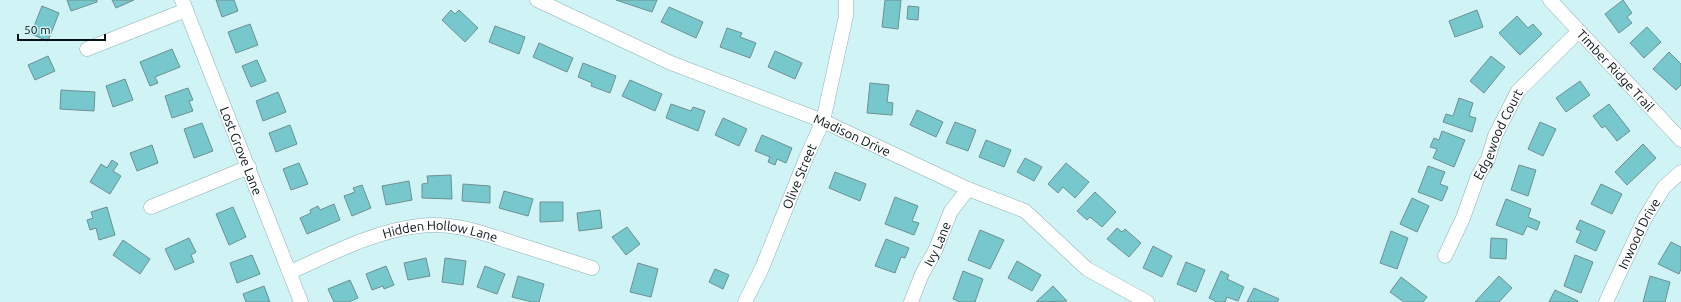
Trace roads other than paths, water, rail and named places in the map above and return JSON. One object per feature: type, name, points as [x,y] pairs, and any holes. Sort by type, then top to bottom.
[{"type":"street","name":"Madison Drive","points":[[537,0],[671,63],[823,121],[968,189],[1025,211],[1086,269],[1147,302]]},
{"type":"street","name":"Olive Street","points":[[746,302],[762,268],[807,156],[823,121],[846,16],[846,0]]},
{"type":"street","name":"Timber Ridge Trail","points":[[1550,0],[1563,16],[1579,31],[1681,140]]},
{"type":"street","points":[[87,49],[184,5]]},
{"type":"street","name":"Lost Grove Lane","points":[[184,5],[302,302]]},
{"type":"street","name":"Edgewood Court","points":[[1445,256],[1463,218],[1478,176],[1488,159],[1495,136],[1518,90],[1579,31]]},
{"type":"street","points":[[151,207],[249,167]]},
{"type":"street","name":"Inwood Drive","points":[[1606,302],[1645,218],[1664,187],[1681,172]]},
{"type":"street","name":"Ivy Lane","points":[[911,302],[922,274],[935,251],[951,211],[968,189]]},
{"type":"street","name":"Hidden Hollow Lane","points":[[290,272],[326,256],[388,232],[420,226],[448,226],[476,231],[592,268]]}]
